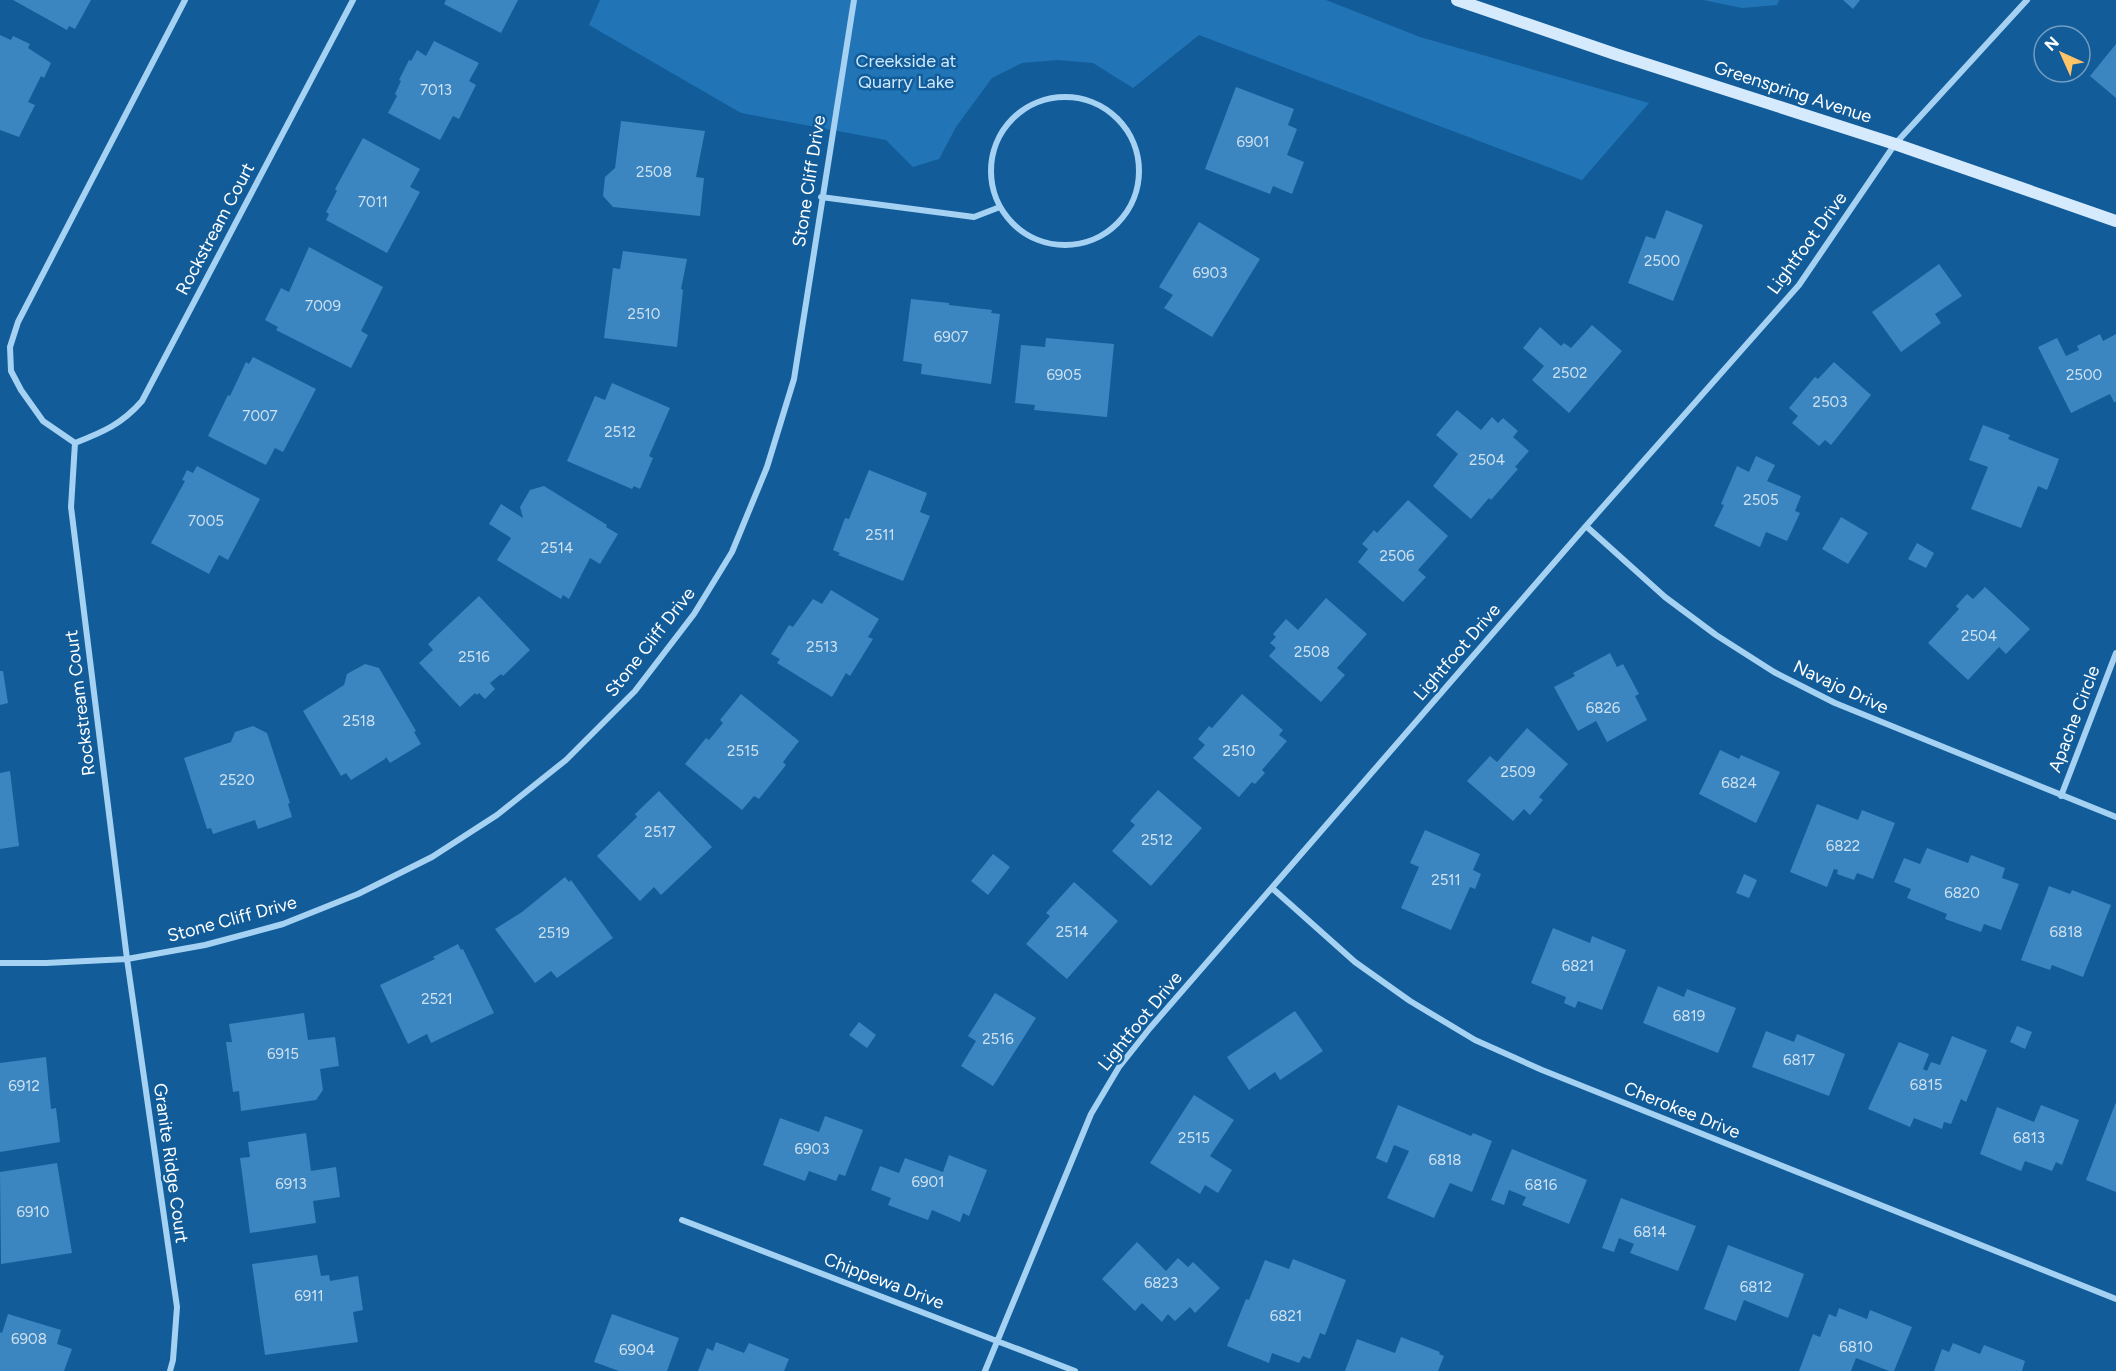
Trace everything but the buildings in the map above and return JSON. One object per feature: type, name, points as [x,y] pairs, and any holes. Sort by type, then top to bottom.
[{"type":"main road","name":"Greenspring Avenue","points":[[1457,0],[1615,54],[1895,144],[2116,221]]},
{"type":"street","points":[[75,443],[43,421],[21,390],[11,371],[10,347],[18,322],[185,0]]},
{"type":"street","name":"Rockstream Court","points":[[127,959],[71,507],[75,443],[108,429],[130,415],[142,400],[353,0]]},
{"type":"street","name":"Stone Cliff Drive","points":[[0,963],[127,959],[205,945],[283,924],[358,894],[432,857],[497,815],[566,760],[635,691],[694,614],[732,552],[767,467],[794,379],[821,196],[854,0]]},
{"type":"street","name":"Lightfoot Drive","points":[[986,1371],[1053,1201],[1096,1104],[1119,1067],[1150,1028],[1586,526],[1799,285],[1895,144],[2027,0]]},
{"type":"street","points":[[1074,97],[1096,104],[1115,116],[1129,134],[1137,152],[1139,171],[1137,191],[1128,209],[1116,225],[1100,236],[1082,243],[1062,245],[1043,242],[1017,228],[1000,207],[991,181],[992,158],[999,137],[1012,118],[1031,105],[1052,98],[1074,97]]},
{"type":"street","points":[[821,196],[974,217],[1000,207]]},
{"type":"street","name":"Navajo Drive","points":[[1586,526],[1665,597],[1716,635],[1774,672],[1835,703],[2116,817]]},
{"type":"street","name":"Apache Circle","points":[[2061,796],[2116,653]]},
{"type":"street","name":"Cherokee Drive","points":[[1272,888],[1355,962],[1410,1001],[1474,1040],[1553,1074],[2116,1299]]},
{"type":"street","name":"Granite Ridge Court","points":[[127,959],[177,1307],[170,1371]]},
{"type":"street","name":"Chippewa Drive","points":[[682,1220],[1075,1371]]},
{"type":"green space","name":"Creekside at Quarry Lake","points":[[600,0],[1326,0],[1420,37],[1649,103],[1582,180],[1199,35],[1133,88],[1093,63],[1058,60],[1022,63],[992,78],[956,127],[939,159],[913,167],[886,140],[741,113],[589,25]]},
{"type":"green space","points":[[1703,0],[1779,0],[1777,5],[1742,8]]}]
